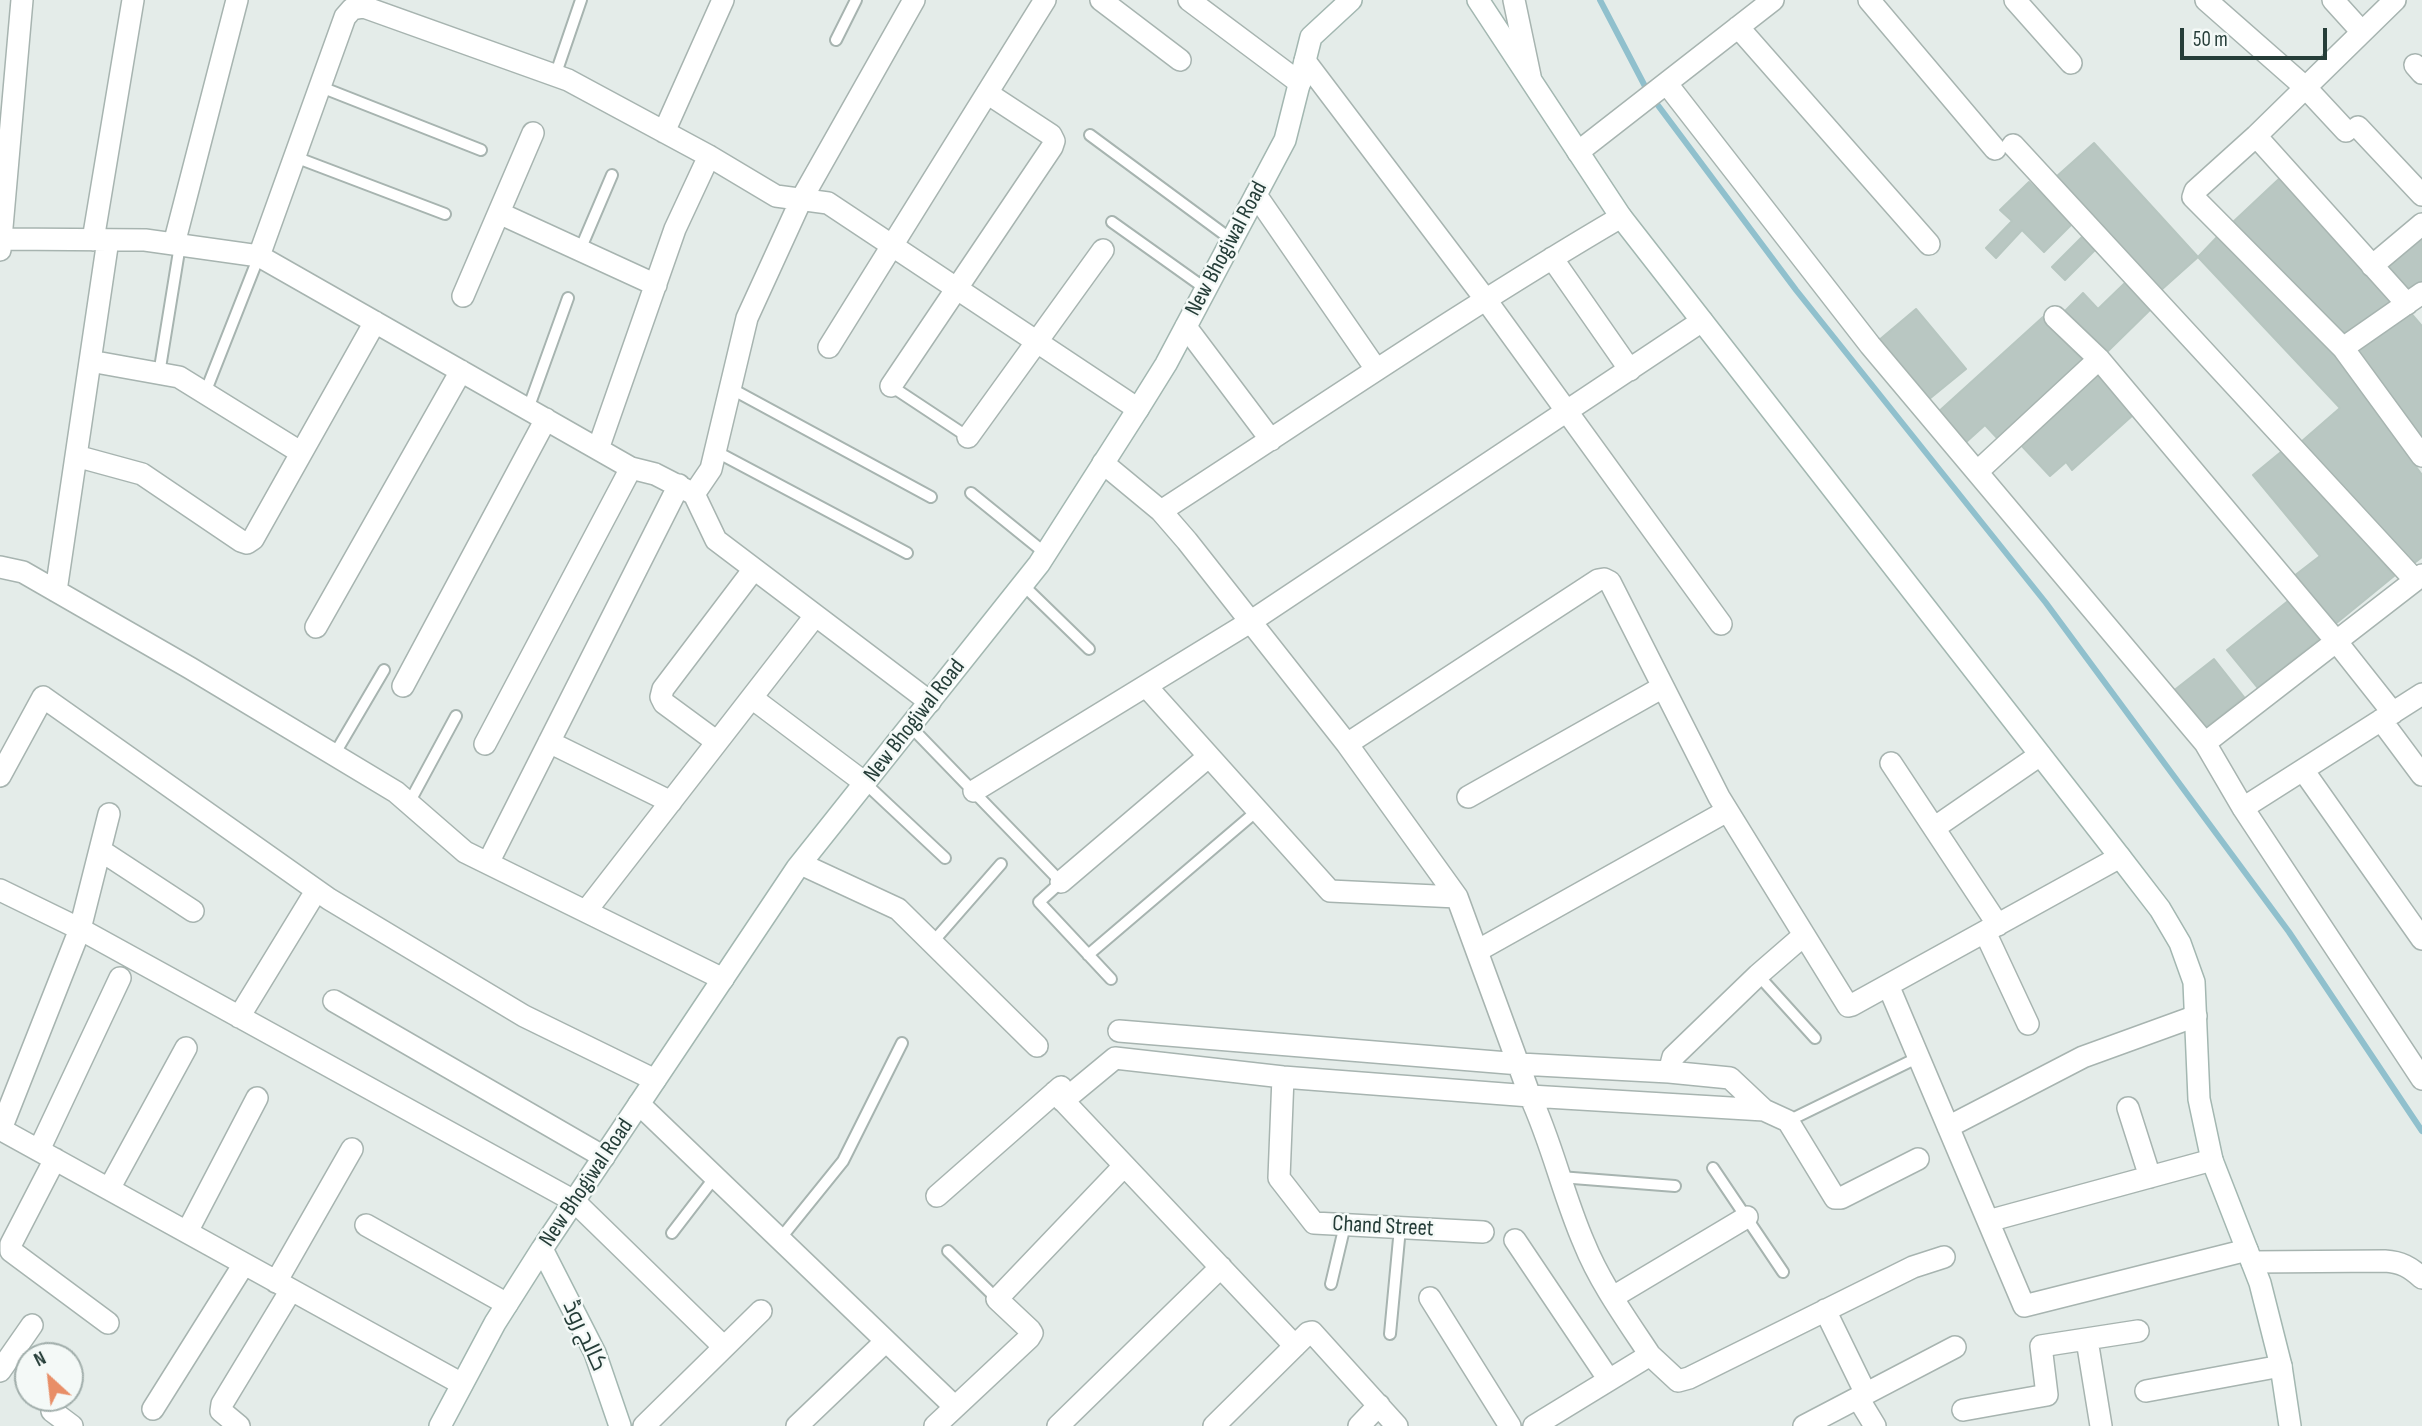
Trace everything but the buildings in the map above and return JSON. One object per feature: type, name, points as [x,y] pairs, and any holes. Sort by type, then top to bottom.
[{"type":"street","points":[[22,0],[0,243],[145,240],[259,256],[631,468],[655,474],[686,490],[716,540],[930,702]]},
{"type":"street","points":[[56,591],[90,361],[100,240],[133,0]]},
{"type":"street","points":[[177,244],[237,0]]},
{"type":"street","points":[[664,132],[723,0]]},
{"type":"street","points":[[488,863],[549,741],[686,490],[711,469],[747,318],[801,200],[914,0]]},
{"type":"street","points":[[829,347],[1045,0]]},
{"type":"street","points":[[1101,0],[1180,60]]},
{"type":"street","points":[[1189,0],[1300,83]]},
{"type":"street","name":"New Bhogiwal Road","points":[[440,1426],[507,1304],[542,1249],[801,864],[1045,553],[1138,409],[1166,364],[1285,139],[1311,37],[1351,0]]},
{"type":"street","points":[[1478,0],[1621,217],[2120,857],[2160,909],[2180,943],[2194,982],[2199,1099],[2212,1160],[2260,1283],[2281,1366],[2290,1426]]},
{"type":"street","points":[[1514,0],[1530,76]]},
{"type":"street","points":[[1578,152],[1773,0]]},
{"type":"street","points":[[1869,0],[2004,147],[2418,577],[2205,743]]},
{"type":"street","points":[[2015,0],[2071,63]]},
{"type":"street","points":[[2206,0],[2422,195]]},
{"type":"street","points":[[2333,0],[2362,32]]},
{"type":"street","points":[[2395,0],[2256,136],[2195,191],[2193,197],[2343,348],[2422,456]]},
{"type":"street","points":[[259,256],[345,17],[352,9],[364,7],[568,80],[709,156],[776,196],[828,203],[1138,409]]},
{"type":"street","points":[[1738,27],[1929,244]]},
{"type":"street","points":[[1305,61],[1486,300],[1721,624]]},
{"type":"street","points":[[1656,90],[2205,743],[2243,808],[2422,1079]]},
{"type":"street","points":[[891,386],[1054,141],[1051,135],[987,93]]},
{"type":"street","points":[[463,296],[533,133]]},
{"type":"street","points":[[2256,136],[2372,265],[2416,301],[2343,348]]},
{"type":"street","points":[[598,449],[675,229],[709,156]]},
{"type":"street","points":[[1256,195],[1376,369]]},
{"type":"street","points":[[499,213],[656,285]]},
{"type":"street","points":[[1161,511],[1376,369],[1621,217]]},
{"type":"street","points":[[2372,265],[2422,224]]},
{"type":"street","points":[[968,437],[1103,250]]},
{"type":"street","points":[[1552,258],[1630,370]]},
{"type":"street","points":[[2055,317],[2099,359],[2336,641],[2387,716],[2422,775]]},
{"type":"street","points":[[974,791],[1250,622],[1702,321]]},
{"type":"street","points":[[76,456],[142,474],[247,543],[253,539],[375,322]]},
{"type":"street","points":[[1186,327],[1271,440]]},
{"type":"street","points":[[1977,472],[2099,359]]},
{"type":"street","points":[[90,361],[179,377],[300,452]]},
{"type":"street","points":[[316,627],[461,371]]},
{"type":"street","points":[[403,686],[537,414]]},
{"type":"street","points":[[1103,463],[1161,511],[1187,541],[1347,744],[1457,897],[1530,1096],[1541,1119],[1584,1244],[1613,1297],[1650,1355],[1670,1376],[1678,1381],[1689,1378],[1913,1267],[1944,1257]]},
{"type":"street","points":[[485,744],[631,468]]},
{"type":"street","points":[[0,567],[23,572],[396,792],[465,852],[723,979]]},
{"type":"street","points":[[718,742],[664,703],[661,697],[663,689],[754,569]]},
{"type":"street","points":[[1347,744],[1598,580],[1604,579],[1610,582],[1727,811],[1848,1006],[2120,857]]},
{"type":"street","points":[[586,911],[815,616]]},
{"type":"street","points":[[1146,686],[1329,891],[1457,897]]},
{"type":"street","points":[[1468,797],[1663,687]]},
{"type":"street","points":[[2243,808],[2422,694]]},
{"type":"street","points":[[0,776],[43,697],[316,891],[524,1016],[655,1080]]},
{"type":"street","points":[[752,698],[865,783]]},
{"type":"street","points":[[549,741],[671,802]]},
{"type":"street","points":[[1934,828],[2040,755]]},
{"type":"street","points":[[1061,882],[1208,757]]},
{"type":"street","points":[[1891,763],[1934,828],[1992,929],[2028,1024]]},
{"type":"street","points":[[2304,769],[2422,939]]},
{"type":"street","points":[[1477,951],[1727,811]]},
{"type":"street","points":[[109,814],[80,929],[1,1129],[463,1384]]},
{"type":"street","points":[[100,850],[193,911]]},
{"type":"street","points":[[801,864],[898,909],[1037,1046]]},
{"type":"street","points":[[0,890],[80,929],[574,1201],[724,1347]]},
{"type":"street","points":[[239,1017],[316,891]]},
{"type":"street","points":[[1669,1072],[1673,1057],[1758,975],[1804,936]]},
{"type":"street","points":[[108,1323],[11,1251],[11,1244],[120,978]]},
{"type":"street","points":[[1888,985],[2024,1306],[2249,1256],[2398,1262],[2411,1268],[2422,1278]]},
{"type":"street","points":[[334,1001],[604,1157]]},
{"type":"street","points":[[1948,1126],[2083,1057],[2196,1016]]},
{"type":"street","points":[[1119,1031],[1520,1064],[1730,1078],[1764,1110],[1788,1121],[1835,1198],[1841,1198],[1918,1159]]},
{"type":"street","points":[[109,1189],[186,1048]]},
{"type":"street","points":[[937,1196],[1060,1093],[1115,1058],[1283,1077],[1764,1110]]},
{"type":"street","points":[[1700,1106],[1702,1075]]},
{"type":"street","name":"Chand Street","points":[[1283,1077],[1279,1178],[1314,1223],[1483,1232]]},
{"type":"street","points":[[1060,1093],[1295,1346]]},
{"type":"street","points":[[187,1233],[257,1098]]},
{"type":"street","points":[[639,1104],[955,1407]]},
{"type":"street","points":[[2128,1108],[2150,1177]]},
{"type":"street","points":[[239,1426],[224,1416],[221,1411],[222,1404],[352,1149]]},
{"type":"street","points":[[1988,1221],[2212,1160]]},
{"type":"street","points":[[935,1426],[1032,1333],[997,1299],[1125,1166]]},
{"type":"street","points":[[1613,1297],[1747,1217]]},
{"type":"street","points":[[366,1225],[507,1304]]},
{"type":"street","points":[[1515,1240],[1608,1380]]},
{"type":"street","name":"کالج روڈ","points":[[542,1249],[595,1353],[620,1426]]},
{"type":"street","points":[[153,1409],[244,1264]]},
{"type":"street","points":[[1058,1426],[1221,1267]]},
{"type":"street","points":[[1430,1298],[1510,1426]]},
{"type":"street","points":[[1825,1310],[1875,1426]]},
{"type":"street","points":[[644,1426],[761,1311]]},
{"type":"street","points":[[0,1371],[32,1325]]},
{"type":"street","points":[[1963,1410],[2047,1395],[2041,1346],[2138,1331]]},
{"type":"street","points":[[1214,1426],[1312,1332],[1397,1426]]},
{"type":"street","points":[[2087,1340],[2101,1426]]},
{"type":"street","points":[[801,1425],[886,1341]]},
{"type":"street","points":[[1804,1426],[1955,1347]]},
{"type":"street","points":[[1534,1426],[1650,1355]]},
{"type":"street","points":[[2146,1391],[2281,1366]]},
{"type":"street","points":[[1359,1426],[1379,1405]]},
{"type":"street","points":[[52,1412],[72,1426]]},
{"type":"lane","points":[[555,76],[581,0]]},
{"type":"lane","points":[[836,40],[856,0]]},
{"type":"lane","points":[[321,88],[481,149]]},
{"type":"lane","points":[[1090,135],[1232,240]]},
{"type":"lane","points":[[295,157],[445,214]]},
{"type":"lane","points":[[580,250],[612,175]]},
{"type":"lane","points":[[1112,222],[1206,289]]},
{"type":"lane","points":[[159,374],[177,244]]},
{"type":"lane","points":[[205,393],[259,256]]},
{"type":"lane","points":[[537,414],[568,298]]},
{"type":"lane","points":[[891,386],[968,437]]},
{"type":"lane","points":[[730,388],[931,497]]},
{"type":"lane","points":[[715,451],[907,553]]},
{"type":"lane","points":[[971,494],[1045,553]]},
{"type":"lane","points":[[1022,584],[1089,649]]},
{"type":"lane","points":[[334,755],[384,670]]},
{"type":"lane","points":[[409,803],[456,716]]},
{"type":"lane","points":[[911,727],[1061,882],[1039,902],[1111,979]]},
{"type":"lane","points":[[865,783],[945,858]]},
{"type":"lane","points":[[1088,955],[1258,810]]},
{"type":"lane","points":[[932,943],[1001,864]]},
{"type":"lane","points":[[1758,975],[1815,1038]]},
{"type":"lane","points":[[780,1239],[843,1161],[902,1043]]},
{"type":"lane","points":[[1788,1121],[1919,1057]]},
{"type":"lane","points":[[1713,1168],[1783,1272]]},
{"type":"lane","points":[[672,1233],[715,1177]]},
{"type":"lane","points":[[1560,1177],[1675,1186]]},
{"type":"lane","points":[[1331,1284],[1345,1225]]},
{"type":"lane","points":[[1390,1334],[1399,1228]]},
{"type":"lane","points":[[948,1251],[997,1299]]},
{"type":"waterway","points":[[1600,0],[1648,92],[1796,290],[2046,603],[2289,932],[2422,1131]]}]
